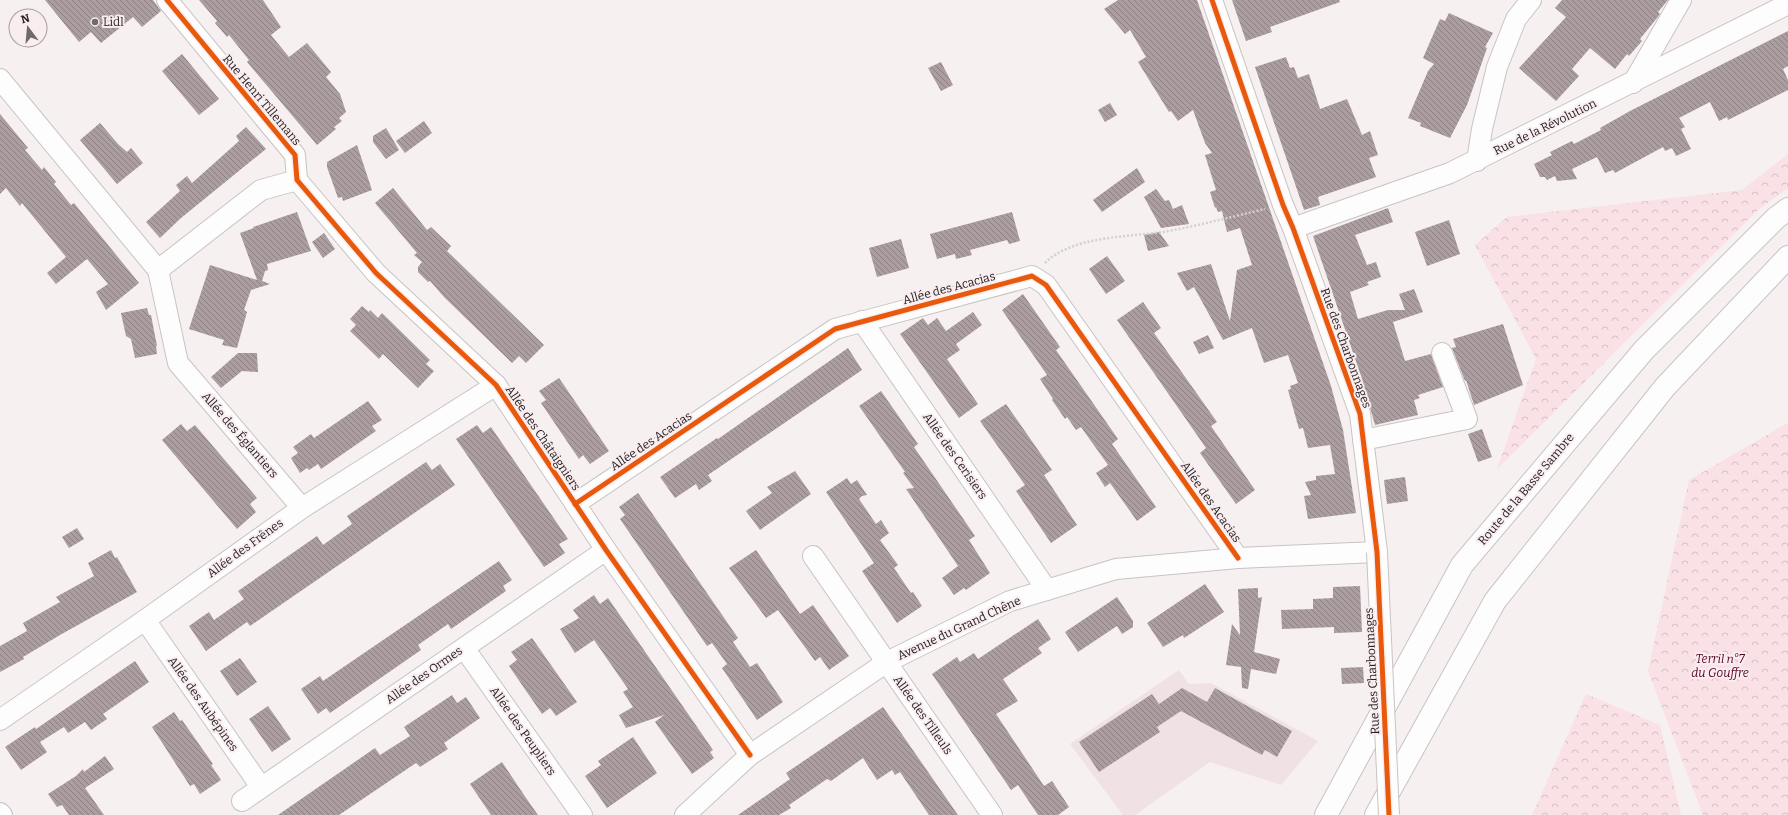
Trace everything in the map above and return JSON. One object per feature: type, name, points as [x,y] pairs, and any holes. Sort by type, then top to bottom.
[{"type":"highway","name":"Route de la Basse Sambre","points":[[1326,815],[1462,565],[1644,350],[1776,218],[1788,209]]},
{"type":"highway","points":[[1376,815],[1495,601],[1665,387],[1788,257]]},
{"type":"street","name":"Rue Henri Tillemans","points":[[166,0],[295,155],[297,180]]},
{"type":"street","name":"Rue des Charbonnages","points":[[1212,0],[1283,205],[1293,228],[1360,414],[1377,552],[1389,815]]},
{"type":"street","points":[[1477,160],[1482,129],[1497,67],[1516,19],[1531,0]]},
{"type":"street","points":[[1633,82],[1682,0]]},
{"type":"street","name":"Rue de la Révolution","points":[[1293,228],[1450,173],[1788,4]]},
{"type":"street","points":[[0,79],[158,270],[261,190],[297,180]]},
{"type":"street","name":"Allée des Châtaigniers","points":[[297,180],[376,273],[496,385],[606,550],[750,755]]},
{"type":"street","name":"Allée des Églantiers","points":[[158,270],[178,363],[302,508]]},
{"type":"street","name":"Allée des Acacias","points":[[575,504],[835,329],[1032,276],[1046,285],[1238,558]]},
{"type":"street","name":"Allée des Cerisiers","points":[[862,321],[1047,590]]},
{"type":"street","points":[[1363,440],[1467,419],[1442,353]]},
{"type":"street","name":"Allée des Frênes","points":[[0,720],[145,620],[302,508],[496,385]]},
{"type":"street","name":"Allée des Ormes","points":[[242,801],[606,550]]},
{"type":"street","name":"Avenue du Grand Chêne","points":[[685,815],[750,755],[886,662],[1010,601],[1116,569],[1238,558],[1377,552]]},
{"type":"street","name":"Allée des Tilleuls","points":[[812,556],[992,815]]},
{"type":"street","name":"Allée des Aubépines","points":[[145,620],[261,787]]},
{"type":"street","name":"Allée des Peupliers","points":[[464,648],[582,815]]},
{"type":"path","points":[[1032,276],[1053,255],[1095,240],[1164,231],[1283,205]]},
{"type":"shaded area","points":[[1179,670],[1189,684],[1211,683],[1318,741],[1281,785],[1210,762],[1135,815],[1123,815],[1070,744]]},
{"type":"green space","points":[[1788,154],[1788,188],[1758,210],[1497,469],[1536,359],[1475,245],[1507,217],[1742,190]]},
{"type":"green space","name":"Terril n°7 du Gouffre","points":[[1788,423],[1788,815],[1703,815],[1648,671],[1689,480]]},
{"type":"green space","points":[[1586,694],[1660,725],[1681,815],[1532,815]]},
{"type":"building","name":"Lidl","points":[[45,0],[153,0],[161,11],[142,27],[133,17],[101,43],[91,32],[79,42]]},
{"type":"building","points":[[199,0],[263,0],[281,27],[271,35],[289,57],[307,43],[331,72],[326,77],[340,94],[346,112],[339,118],[342,121],[334,127],[336,129],[317,145],[247,62],[249,60],[229,35],[227,37],[215,23],[217,21]]},
{"type":"building","points":[[1118,0],[1197,0],[1331,386],[1343,430],[1356,513],[1308,519],[1304,496],[1311,495],[1305,482],[1316,480],[1316,476],[1335,474],[1330,445],[1308,448],[1303,428],[1299,429],[1288,390],[1291,389],[1290,386],[1298,383],[1288,355],[1264,363],[1252,328],[1223,340],[1194,287],[1187,291],[1177,273],[1211,264],[1230,321],[1237,270],[1252,265],[1240,228],[1227,232],[1222,211],[1218,212],[1216,207],[1215,208],[1210,192],[1216,190],[1205,155],[1212,153],[1205,143],[1193,110],[1178,121],[1171,111],[1169,112],[1138,62],[1146,57],[1130,30],[1125,34],[1104,9]]},
{"type":"building","points":[[1232,0],[1339,0],[1340,2],[1270,27],[1272,32],[1246,41]]},
{"type":"building","points":[[1562,0],[1668,0],[1658,12],[1660,14],[1640,39],[1642,41],[1629,56],[1627,54],[1615,69],[1590,48],[1572,69],[1579,76],[1556,101],[1519,68],[1566,17],[1555,8]]},
{"type":"building","points":[[1449,13],[1493,33],[1485,47],[1487,48],[1467,105],[1450,138],[1420,126],[1421,123],[1408,118],[1428,71],[1434,64],[1423,58],[1440,19],[1445,21]]},
{"type":"building","points":[[1788,31],[1788,66],[1783,69],[1788,80],[1788,90],[1728,120],[1727,117],[1719,121],[1710,102],[1679,118],[1685,127],[1681,129],[1691,149],[1676,156],[1672,148],[1665,151],[1663,147],[1615,173],[1613,170],[1605,173],[1597,157],[1572,169],[1577,179],[1557,181],[1555,176],[1547,180],[1545,177],[1540,177],[1534,164],[1552,155],[1550,152],[1572,141],[1574,144],[1601,130],[1600,128],[1630,111]]},
{"type":"building","points":[[182,54],[219,99],[199,115],[162,71]]},
{"type":"building","points":[[1286,57],[1290,68],[1294,67],[1298,78],[1309,74],[1320,109],[1347,99],[1362,135],[1370,131],[1378,155],[1369,158],[1376,177],[1318,197],[1320,205],[1304,210],[1255,67]]},
{"type":"building","points":[[941,62],[953,85],[941,91],[928,68]]},
{"type":"building","points":[[1110,103],[1117,115],[1105,122],[1098,110]]},
{"type":"building","points":[[0,114],[28,148],[25,150],[42,170],[44,167],[56,182],[54,184],[71,205],[74,203],[139,283],[106,310],[96,292],[108,284],[87,259],[56,284],[47,273],[66,257],[22,203],[20,206],[6,188],[0,194]]},
{"type":"building","points":[[424,121],[432,133],[405,153],[396,141]]},
{"type":"building","points":[[100,123],[118,144],[127,152],[131,148],[143,163],[117,184],[80,140]]},
{"type":"building","points":[[246,127],[266,149],[181,218],[160,238],[146,222],[180,191],[176,185],[187,176],[192,183],[239,141],[236,136]]},
{"type":"building","points":[[386,128],[399,150],[386,159],[373,142],[373,136]]},
{"type":"building","points":[[357,145],[372,190],[343,201],[342,197],[338,198],[327,167],[327,162]]},
{"type":"building","points":[[1137,168],[1145,182],[1102,212],[1093,200]]},
{"type":"building","points":[[393,188],[427,230],[431,227],[451,246],[447,251],[544,345],[526,363],[519,356],[512,363],[444,297],[430,281],[428,282],[418,272],[418,267],[422,262],[414,255],[417,253],[375,203]]},
{"type":"building","points":[[1156,189],[1165,201],[1169,200],[1173,209],[1182,205],[1189,224],[1161,228],[1144,197]]},
{"type":"building","points":[[1388,208],[1393,222],[1355,235],[1367,265],[1376,262],[1381,277],[1367,282],[1369,285],[1350,292],[1358,319],[1388,310],[1405,310],[1399,294],[1414,289],[1423,312],[1393,322],[1405,361],[1431,354],[1443,387],[1418,395],[1420,398],[1414,400],[1418,415],[1375,425],[1361,376],[1313,236]]},
{"type":"building","points":[[297,212],[311,251],[267,264],[268,270],[265,271],[262,281],[270,284],[251,290],[244,310],[247,312],[237,348],[222,345],[224,340],[189,329],[210,265],[257,280],[240,233]]},
{"type":"building","points":[[1012,212],[1020,241],[1009,244],[1007,240],[970,250],[972,255],[956,259],[955,254],[937,259],[930,234]]},
{"type":"building","points":[[1449,220],[1460,254],[1427,266],[1415,232]]},
{"type":"building","points":[[1159,232],[1169,246],[1148,251],[1144,235]]},
{"type":"building","points":[[324,233],[335,249],[323,258],[312,242]]},
{"type":"building","points":[[901,239],[909,268],[877,277],[869,248]]},
{"type":"building","points":[[1107,256],[1125,281],[1106,294],[1089,269]]},
{"type":"building","points":[[1023,294],[1060,347],[1056,350],[1118,439],[1112,444],[1156,507],[1137,521],[1110,483],[1105,487],[1096,473],[1108,465],[1081,427],[1076,430],[1067,417],[1065,419],[1052,400],[1053,399],[1040,379],[1047,375],[1002,310]]},
{"type":"building","points":[[1143,302],[1161,328],[1154,333],[1217,422],[1211,426],[1255,490],[1236,504],[1200,453],[1206,448],[1117,320]]},
{"type":"building","points":[[362,306],[369,312],[370,310],[378,318],[382,313],[430,360],[426,364],[434,371],[418,388],[383,354],[379,359],[350,331],[356,325],[350,319]]},
{"type":"building","points":[[147,308],[149,315],[151,315],[157,346],[157,354],[135,358],[131,339],[126,336],[121,313]]},
{"type":"building","points":[[973,312],[982,325],[956,344],[960,350],[947,359],[978,404],[959,418],[900,334],[923,318],[928,325],[937,318],[946,331]]},
{"type":"building","points":[[1503,324],[1523,385],[1474,405],[1466,380],[1465,381],[1452,348],[1456,347],[1453,339]]},
{"type":"building","points":[[1208,335],[1214,348],[1199,354],[1193,342]]},
{"type":"building","points":[[848,348],[862,370],[708,475],[712,481],[699,490],[696,484],[675,498],[660,477],[717,438],[718,439]]},
{"type":"building","points":[[238,353],[257,353],[258,372],[242,371],[221,388],[211,377]]},
{"type":"building","points":[[559,378],[609,451],[590,464],[583,455],[579,459],[541,403],[546,400],[539,391]]},
{"type":"building","points":[[881,391],[918,444],[914,447],[975,536],[969,540],[990,573],[966,590],[964,588],[954,595],[942,578],[958,566],[906,489],[914,488],[903,473],[905,472],[859,406]]},
{"type":"building","points":[[368,401],[382,420],[372,426],[376,431],[321,469],[318,464],[309,470],[307,468],[300,473],[291,458],[298,453],[293,447],[311,434],[314,438]]},
{"type":"building","points":[[1006,404],[1052,470],[1044,475],[1077,525],[1051,543],[1016,491],[1025,485],[980,421]]},
{"type":"building","points":[[181,424],[187,431],[195,425],[257,498],[250,504],[256,512],[237,529],[162,440]]},
{"type":"building","points":[[477,425],[483,433],[491,427],[568,539],[559,544],[565,553],[544,567],[456,439]]},
{"type":"building","points":[[1482,429],[1492,457],[1478,462],[1468,434]]},
{"type":"building","points":[[426,462],[432,470],[440,464],[455,485],[250,626],[247,622],[206,651],[189,626],[209,612],[214,620],[244,599],[238,591],[317,536],[323,545],[352,524],[347,516]]},
{"type":"building","points":[[795,471],[811,494],[760,530],[746,511],[772,493],[767,487]]},
{"type":"building","points":[[1405,477],[1408,501],[1387,504],[1384,480]]},
{"type":"building","points":[[847,478],[851,484],[857,480],[867,495],[862,496],[859,499],[876,524],[881,520],[889,533],[880,540],[898,565],[894,568],[922,606],[897,623],[862,571],[874,563],[826,492]]},
{"type":"building","points":[[638,493],[738,638],[733,642],[750,667],[757,663],[783,702],[757,720],[722,668],[727,664],[712,643],[707,646],[620,519],[625,515],[619,507]]},
{"type":"building","points":[[77,528],[84,539],[69,548],[62,537]]},
{"type":"building","points":[[111,550],[115,558],[117,557],[137,592],[60,635],[23,657],[24,659],[0,672],[0,646],[27,631],[23,623],[60,602],[56,597],[94,576],[88,563]]},
{"type":"building","points":[[756,550],[800,614],[813,605],[849,656],[829,670],[820,657],[815,661],[778,610],[766,618],[729,568]]},
{"type":"building","points":[[499,561],[512,580],[503,586],[506,591],[451,629],[448,624],[418,645],[421,650],[330,713],[326,708],[318,714],[301,689],[320,676],[323,681]]},
{"type":"building","points":[[1205,584],[1224,612],[1184,638],[1183,635],[1163,647],[1147,623]]},
{"type":"building","points":[[1360,586],[1362,632],[1334,633],[1334,627],[1282,629],[1281,610],[1313,609],[1313,599],[1333,598],[1333,587]]},
{"type":"building","points":[[1258,588],[1258,598],[1262,597],[1254,652],[1280,659],[1276,674],[1251,669],[1248,689],[1242,688],[1241,667],[1226,665],[1232,624],[1240,635],[1238,589]]},
{"type":"building","points":[[594,595],[600,604],[608,598],[713,750],[710,752],[714,758],[692,774],[655,722],[664,715],[626,728],[619,715],[633,707],[623,692],[628,689],[594,640],[575,653],[560,629],[579,618],[573,610]]},
{"type":"building","points":[[1117,597],[1133,621],[1133,627],[1122,634],[1117,626],[1078,652],[1065,632]]},
{"type":"building","points":[[1038,619],[1051,639],[1038,648],[1042,653],[1003,679],[1018,701],[996,714],[1044,786],[1052,781],[1069,807],[1058,815],[1038,815],[1018,785],[1011,790],[932,674],[957,657],[960,662],[974,653],[978,659]]},
{"type":"building","points":[[532,638],[577,702],[556,716],[550,708],[542,714],[509,666],[517,660],[511,652]]},
{"type":"building","points":[[240,658],[257,682],[237,696],[220,671]]},
{"type":"building","points":[[135,661],[149,682],[103,714],[107,719],[91,730],[85,722],[68,733],[64,727],[40,742],[47,752],[21,770],[5,747],[35,727],[36,729]]},
{"type":"building","points":[[1363,667],[1364,683],[1342,684],[1341,668]]},
{"type":"building","points":[[1182,688],[1207,702],[1215,688],[1292,731],[1277,757],[1265,750],[1262,755],[1181,711],[1157,727],[1160,732],[1099,772],[1079,742],[1152,694],[1159,704]]},
{"type":"building","points":[[452,695],[457,703],[466,697],[480,718],[444,743],[448,749],[420,767],[416,763],[339,815],[278,815],[375,748],[380,755],[410,736],[404,727]]},
{"type":"building","points":[[268,706],[291,739],[272,752],[249,719]]},
{"type":"building","points":[[883,707],[958,815],[929,815],[900,772],[895,775],[892,770],[877,780],[863,758],[831,781],[827,779],[789,805],[791,808],[779,815],[738,815],[790,779],[786,773]]},
{"type":"building","points":[[174,712],[180,721],[182,720],[213,764],[211,765],[221,780],[200,794],[194,784],[190,786],[152,727]]},
{"type":"building","points":[[633,737],[657,773],[607,808],[585,776],[601,765],[598,761]]},
{"type":"building","points":[[105,756],[114,769],[85,788],[104,815],[69,815],[62,805],[57,807],[48,794],[76,776],[83,769],[84,772]]},
{"type":"building","points":[[502,762],[538,815],[491,815],[470,784]]},
{"type":"cycle path","points":[[167,0],[295,155],[297,180],[376,273],[496,385],[606,550],[750,755]]},
{"type":"cycle path","points":[[1212,0],[1283,205],[1293,228],[1360,414],[1377,552],[1389,815]]},
{"type":"cycle path","points":[[575,504],[835,329],[1032,276],[1046,285],[1238,558]]},
{"type":"place","name":"Lidl","points":[[95,22]]}]
